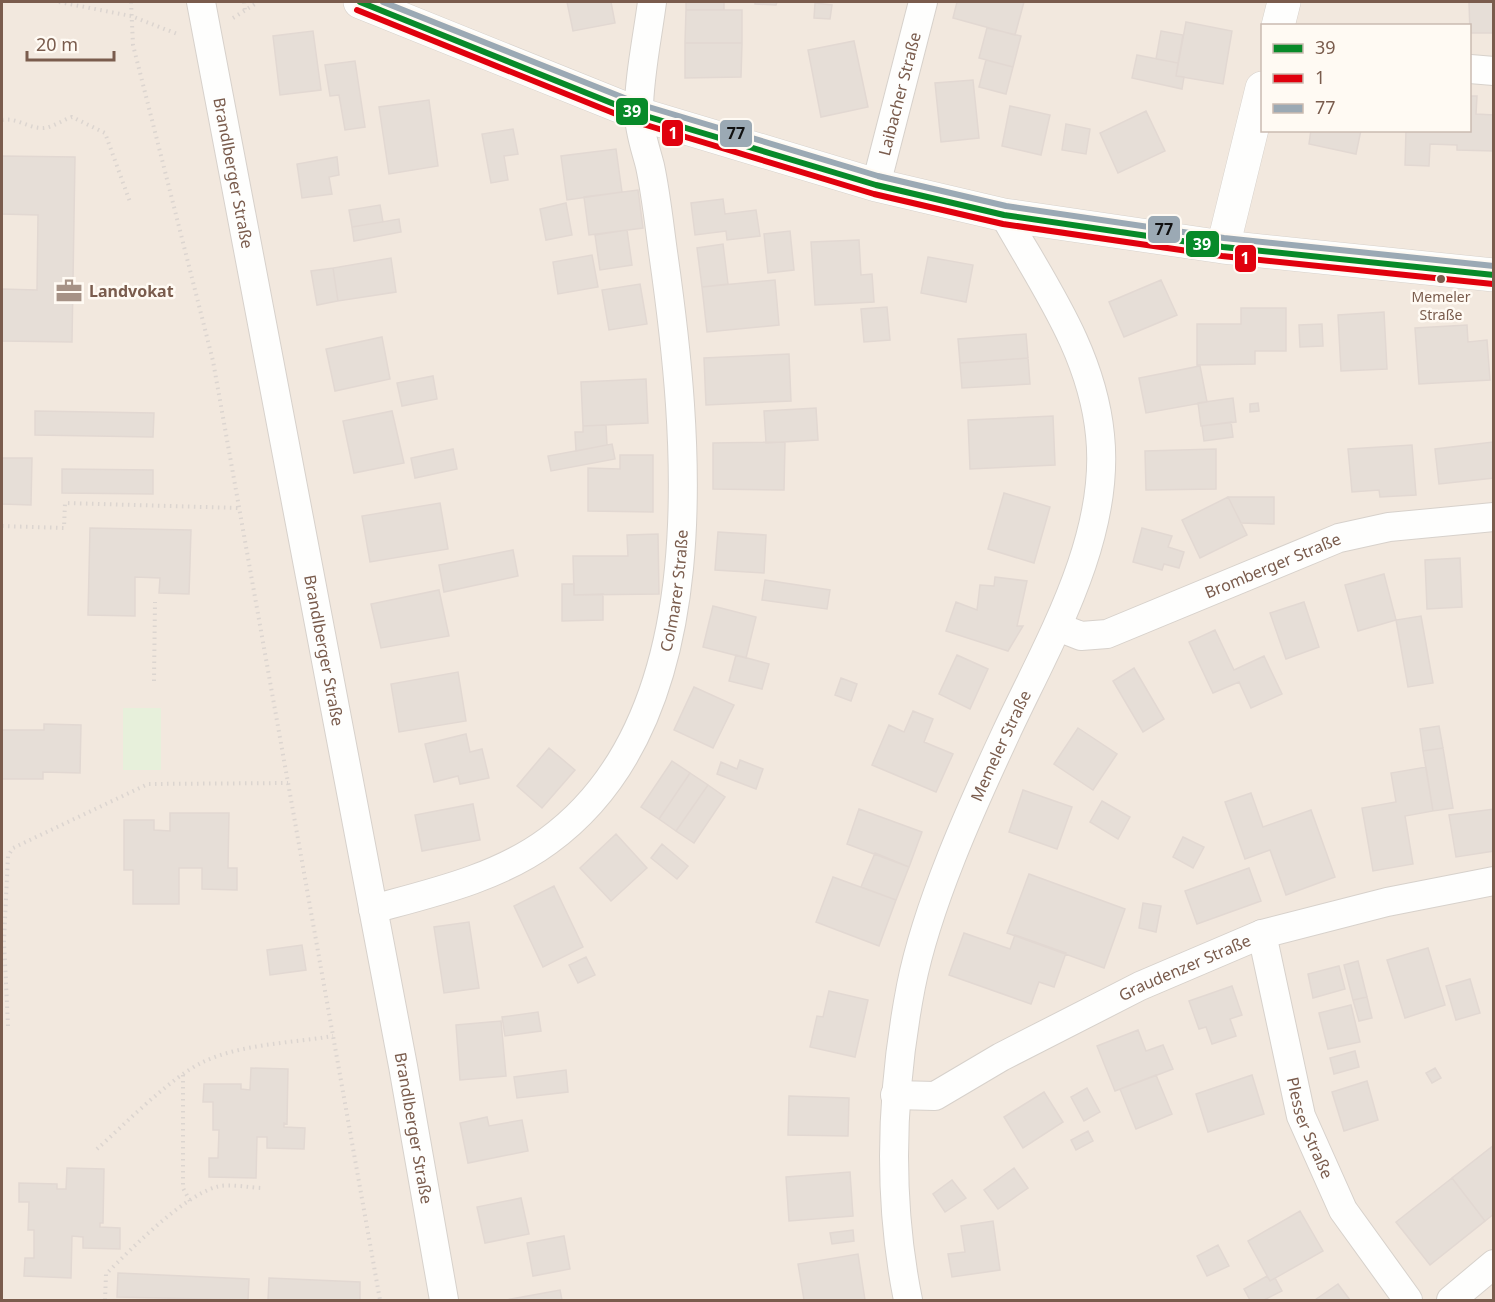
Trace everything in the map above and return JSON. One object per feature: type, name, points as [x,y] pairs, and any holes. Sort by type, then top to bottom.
[{"type":"street","name":"Brandlberger Straße","points":[[201,2],[373,909],[444,1300]]},
{"type":"street","points":[[360,2],[639,114],[876,185],[1004,215],[1223,247],[1494,275]]},
{"type":"street","name":"Colmarer Straße","points":[[373,909],[454,886],[506,865],[547,842],[579,815],[607,780],[631,744],[649,707],[664,662],[677,595],[681,521],[680,433],[673,330],[666,274],[651,170],[639,114],[652,2]]},
{"type":"street","name":"Laibacher Straße","points":[[876,185],[923,2]]},
{"type":"street","points":[[1278,24],[1284,2]]},
{"type":"street","points":[[1471,69],[1494,71]]},
{"type":"street","points":[[1223,247],[1261,96]]},
{"type":"street","name":"Memeler Straße","points":[[908,1300],[893,1192],[895,1095],[911,984],[930,921],[960,837],[1005,734],[1058,627],[1092,527],[1100,483],[1101,437],[1094,393],[1076,341],[1004,215]]},
{"type":"street","name":"Bromberger Straße","points":[[1058,627],[1081,636],[1107,634],[1339,538],[1389,527],[1494,517]]},
{"type":"street","name":"Graudenzer Straße","points":[[895,1095],[935,1096],[1001,1057],[1140,986],[1262,934],[1387,902],[1494,881]]},
{"type":"street","name":"Plesser Straße","points":[[1262,934],[1301,1116],[1343,1210],[1408,1300]]},
{"type":"street","points":[[1452,1300],[1494,1264]]},
{"type":"path","points":[[60,2],[131,16],[177,35],[208,34],[258,2]]},
{"type":"path","points":[[131,2],[133,45],[213,361],[380,1300]]},
{"type":"path","points":[[244,2],[245,10]]},
{"type":"path","points":[[2,120],[14,119],[47,128],[72,117],[105,133],[130,202]]},
{"type":"path","points":[[2,526],[64,528],[65,503],[239,508]]},
{"type":"path","points":[[154,681],[155,602]]},
{"type":"path","points":[[8,1026],[4,941],[8,856],[13,848],[148,784],[288,783]]},
{"type":"path","points":[[97,1149],[183,1074],[202,1062],[227,1053],[333,1036]]},
{"type":"path","points":[[183,1074],[183,1188],[190,1201]]},
{"type":"path","points":[[105,1300],[106,1274],[142,1238],[190,1201],[217,1186],[263,1188]]},
{"type":"shaded area","points":[[2,2],[1493,2],[1493,1300],[2,1300]]},
{"type":"green space","points":[[123,708],[161,708],[161,770],[123,770]]},
{"type":"building","points":[[567,2],[611,2],[615,23],[573,31]]},
{"type":"building","points":[[686,2],[724,2],[724,10],[686,10]]},
{"type":"building","points":[[755,2],[777,2],[776,5],[755,4]]},
{"type":"building","points":[[957,2],[1024,2],[1015,35],[953,18]]},
{"type":"building","points":[[1469,2],[1494,2],[1494,33],[1471,33]]},
{"type":"building","points":[[815,3],[832,5],[830,19],[814,18]]},
{"type":"building","points":[[686,10],[742,10],[742,43],[685,43]]},
{"type":"building","points":[[1186,22],[1232,31],[1223,84],[1176,76]]},
{"type":"building","points":[[987,28],[1021,36],[1013,67],[979,58]]},
{"type":"building","points":[[313,31],[321,90],[280,95],[273,36]]},
{"type":"building","points":[[1161,31],[1183,35],[1178,63],[1156,59]]},
{"type":"building","points":[[854,41],[868,107],[821,117],[808,50]]},
{"type":"building","points":[[685,43],[742,43],[741,77],[685,78]]},
{"type":"building","points":[[1137,55],[1178,63],[1176,76],[1184,77],[1182,89],[1132,78]]},
{"type":"building","points":[[986,60],[1013,67],[1006,94],[979,87]]},
{"type":"building","points":[[355,61],[365,127],[345,130],[339,95],[330,96],[325,65]]},
{"type":"building","points":[[973,80],[979,138],[941,142],[935,83]]},
{"type":"building","points":[[1471,96],[1477,96],[1476,114],[1494,115],[1494,151],[1457,150],[1457,145],[1430,144],[1429,166],[1405,165],[1406,132],[1471,132]]},
{"type":"building","points":[[429,100],[438,166],[389,174],[379,107]]},
{"type":"building","points":[[1010,106],[1050,115],[1041,155],[1002,146]]},
{"type":"building","points":[[1146,111],[1165,151],[1118,173],[1100,133]]},
{"type":"building","points":[[1066,124],[1090,129],[1086,154],[1062,150]]},
{"type":"building","points":[[513,129],[518,154],[504,156],[508,180],[491,183],[482,134]]},
{"type":"building","points":[[1311,132],[1361,132],[1356,154],[1309,144]]},
{"type":"building","points":[[616,149],[622,192],[567,200],[561,156]]},
{"type":"building","points":[[2,156],[75,157],[72,342],[2,341],[2,289],[37,290],[38,215],[2,214]]},
{"type":"building","points":[[337,157],[339,175],[329,177],[332,194],[302,198],[297,164]]},
{"type":"building","points":[[638,190],[643,228],[589,235],[584,197]]},
{"type":"building","points":[[723,199],[725,214],[756,210],[760,236],[727,240],[726,231],[695,235],[691,203]]},
{"type":"building","points":[[566,203],[572,235],[546,240],[540,209]]},
{"type":"building","points":[[380,205],[383,222],[352,227],[349,210]]},
{"type":"building","points":[[399,219],[401,232],[354,241],[352,227]]},
{"type":"building","points":[[627,230],[632,265],[600,270],[595,235]]},
{"type":"building","points":[[790,231],[794,270],[768,273],[764,234]]},
{"type":"building","points":[[859,240],[861,275],[872,274],[874,302],[815,305],[811,242]]},
{"type":"building","points":[[723,244],[728,284],[702,287],[697,248]]},
{"type":"building","points":[[592,255],[598,287],[558,294],[553,262]]},
{"type":"building","points":[[928,257],[973,265],[966,302],[921,293]]},
{"type":"building","points":[[391,258],[396,292],[338,301],[333,268]]},
{"type":"building","points":[[333,268],[338,301],[317,305],[311,271]]},
{"type":"building","points":[[775,280],[779,325],[707,332],[702,287]]},
{"type":"building","points":[[1161,280],[1177,315],[1124,337],[1109,302]]},
{"type":"building","points":[[640,284],[647,324],[609,330],[602,290]]},
{"type":"building","points":[[887,307],[890,340],[864,342],[861,309]]},
{"type":"building","points":[[1241,308],[1286,308],[1286,351],[1255,351],[1255,364],[1197,365],[1197,324],[1241,324]]},
{"type":"building","points":[[1384,312],[1387,369],[1341,371],[1338,315]]},
{"type":"building","points":[[1322,324],[1323,346],[1300,347],[1299,325]]},
{"type":"building","points":[[1467,325],[1468,342],[1487,340],[1490,380],[1419,384],[1415,328]]},
{"type":"building","points":[[1026,334],[1028,358],[960,363],[958,339]]},
{"type":"building","points":[[382,337],[390,379],[335,391],[326,349]]},
{"type":"building","points":[[789,354],[791,401],[706,405],[704,358]]},
{"type":"building","points":[[1028,358],[1030,384],[962,388],[960,363]]},
{"type":"building","points":[[1200,366],[1207,402],[1146,413],[1139,378]]},
{"type":"building","points":[[433,376],[437,399],[402,406],[397,383]]},
{"type":"building","points":[[646,379],[648,423],[583,426],[581,382]]},
{"type":"building","points":[[1233,398],[1236,422],[1201,426],[1198,403]]},
{"type":"building","points":[[1258,403],[1259,411],[1250,412],[1250,404]]},
{"type":"building","points":[[816,408],[818,440],[766,443],[764,411]]},
{"type":"building","points":[[35,411],[154,413],[153,437],[35,435]]},
{"type":"building","points":[[392,411],[404,463],[354,473],[343,421]]},
{"type":"building","points":[[1053,416],[1055,465],[970,469],[968,420]]},
{"type":"building","points":[[1231,422],[1233,437],[1204,441],[1202,426]]},
{"type":"building","points":[[606,425],[607,445],[576,451],[575,432],[583,432],[583,426]]},
{"type":"building","points":[[785,442],[784,490],[713,489],[713,443]]},
{"type":"building","points":[[1493,442],[1494,478],[1439,484],[1435,449]]},
{"type":"building","points":[[612,444],[615,459],[551,471],[548,456]]},
{"type":"building","points":[[1412,445],[1416,495],[1380,497],[1379,490],[1352,492],[1348,449]]},
{"type":"building","points":[[453,449],[457,469],[415,478],[411,458]]},
{"type":"building","points":[[1216,449],[1216,489],[1146,490],[1145,451]]},
{"type":"building","points":[[620,455],[653,455],[653,512],[588,511],[588,468],[620,469]]},
{"type":"building","points":[[2,458],[32,458],[31,505],[2,504]]},
{"type":"building","points":[[62,469],[153,470],[153,494],[62,493]]},
{"type":"building","points":[[1004,493],[1050,507],[1034,563],[988,549]]},
{"type":"building","points":[[1228,497],[1247,535],[1200,558],[1182,520]]},
{"type":"building","points":[[1228,497],[1274,497],[1274,524],[1241,523]]},
{"type":"building","points":[[440,503],[448,549],[370,562],[362,516]]},
{"type":"building","points":[[90,528],[191,530],[189,594],[159,593],[160,578],[135,577],[135,616],[88,615]]},
{"type":"building","points":[[1142,528],[1172,536],[1168,547],[1184,552],[1179,568],[1164,564],[1162,570],[1133,562]]},
{"type":"building","points":[[718,532],[766,535],[764,573],[715,570]]},
{"type":"building","points":[[658,534],[659,594],[574,595],[573,556],[628,556],[627,535]]},
{"type":"building","points":[[513,550],[518,576],[444,592],[439,565]]},
{"type":"building","points":[[1460,558],[1462,607],[1427,609],[1425,560]]},
{"type":"building","points":[[1384,574],[1396,620],[1358,631],[1345,585]]},
{"type":"building","points":[[995,577],[1027,581],[1017,626],[1023,626],[1008,651],[946,631],[956,602],[977,610],[980,585],[994,586]]},
{"type":"building","points":[[765,580],[830,590],[827,609],[762,600]]},
{"type":"building","points":[[562,584],[574,584],[574,595],[603,594],[603,620],[562,621]]},
{"type":"building","points":[[439,590],[449,636],[381,648],[371,604]]},
{"type":"building","points":[[1304,602],[1319,647],[1286,659],[1270,613]]},
{"type":"building","points":[[713,606],[756,617],[746,658],[703,647]]},
{"type":"building","points":[[1421,616],[1433,683],[1408,687],[1396,620]]},
{"type":"building","points":[[1215,630],[1234,670],[1264,656],[1282,694],[1251,708],[1239,682],[1213,693],[1189,642]]},
{"type":"building","points":[[736,655],[769,664],[762,689],[729,681]]},
{"type":"building","points":[[957,655],[988,669],[970,709],[939,694]]},
{"type":"building","points":[[1134,668],[1164,719],[1143,732],[1113,681]]},
{"type":"building","points":[[458,672],[466,721],[399,732],[391,684]]},
{"type":"building","points":[[841,678],[857,684],[851,701],[835,695]]},
{"type":"building","points":[[694,687],[734,705],[713,748],[674,730]]},
{"type":"building","points":[[913,711],[933,719],[924,742],[953,754],[936,792],[872,765],[889,725],[904,732]]},
{"type":"building","points":[[44,724],[81,725],[80,773],[43,772],[43,779],[2,779],[2,730],[44,730]]},
{"type":"building","points":[[1439,726],[1443,748],[1423,751],[1420,729]]},
{"type":"building","points":[[1078,728],[1117,754],[1093,790],[1054,764]]},
{"type":"building","points":[[466,734],[470,752],[482,749],[489,778],[460,784],[458,776],[434,782],[425,744]]},
{"type":"building","points":[[549,748],[575,770],[542,808],[517,786]]},
{"type":"building","points":[[1443,748],[1453,808],[1433,811],[1423,751]]},
{"type":"building","points":[[740,760],[763,769],[756,789],[717,774],[721,762],[737,769]]},
{"type":"building","points":[[672,761],[690,773],[659,819],[641,807]]},
{"type":"building","points":[[1426,767],[1433,811],[1405,816],[1413,864],[1373,871],[1362,808],[1396,802],[1391,773]]},
{"type":"building","points":[[690,773],[708,785],[676,831],[659,819]]},
{"type":"building","points":[[708,785],[725,797],[694,843],[676,831]]},
{"type":"building","points":[[1023,790],[1072,807],[1057,849],[1009,832]]},
{"type":"building","points":[[1251,793],[1263,827],[1311,810],[1335,877],[1286,895],[1270,850],[1245,859],[1225,802]]},
{"type":"building","points":[[1102,801],[1130,817],[1118,839],[1090,822]]},
{"type":"building","points":[[473,804],[480,840],[422,851],[415,815]]},
{"type":"building","points":[[859,809],[922,832],[909,867],[847,844]]},
{"type":"building","points":[[1494,809],[1494,851],[1456,857],[1449,815]]},
{"type":"building","points":[[170,813],[229,813],[228,868],[237,868],[237,890],[202,889],[202,868],[179,868],[179,904],[133,904],[133,870],[124,870],[124,820],[154,820],[154,830],[170,831]]},
{"type":"building","points":[[616,834],[647,868],[611,901],[580,868]]},
{"type":"building","points":[[1183,837],[1204,847],[1193,868],[1173,857]]},
{"type":"building","points":[[662,844],[688,866],[677,879],[651,858]]},
{"type":"building","points":[[875,853],[909,867],[896,900],[861,887]]},
{"type":"building","points":[[1249,868],[1261,901],[1197,924],[1185,891]]},
{"type":"building","points":[[1029,874],[1125,909],[1104,968],[1007,933]]},
{"type":"building","points":[[833,877],[896,900],[879,946],[816,922]]},
{"type":"building","points":[[554,886],[583,947],[543,967],[514,906]]},
{"type":"building","points":[[1143,903],[1161,906],[1156,932],[1139,928]]},
{"type":"building","points":[[469,922],[479,988],[444,993],[434,927]]},
{"type":"building","points":[[964,933],[1010,949],[1015,935],[1066,953],[1054,987],[1039,982],[1031,1004],[949,975]]},
{"type":"building","points":[[302,945],[306,970],[270,975],[267,950]]},
{"type":"building","points":[[1428,948],[1445,1005],[1405,1018],[1387,960]]},
{"type":"building","points":[[586,957],[595,975],[578,983],[569,965]]},
{"type":"building","points":[[1358,961],[1367,997],[1353,1000],[1344,965]]},
{"type":"building","points":[[1339,966],[1345,989],[1313,998],[1308,974]]},
{"type":"building","points":[[1470,979],[1480,1013],[1456,1020],[1446,986]]},
{"type":"building","points":[[1232,986],[1242,1015],[1230,1019],[1236,1036],[1212,1044],[1206,1027],[1199,1029],[1189,1001]]},
{"type":"building","points":[[829,991],[868,1000],[855,1057],[810,1047],[817,1016],[823,1017]]},
{"type":"building","points":[[1367,997],[1372,1018],[1359,1021],[1353,1000]]},
{"type":"building","points":[[1351,1005],[1360,1042],[1328,1049],[1319,1013]]},
{"type":"building","points":[[538,1012],[541,1031],[505,1036],[502,1017]]},
{"type":"building","points":[[501,1021],[506,1076],[460,1080],[456,1025]]},
{"type":"building","points":[[1138,1030],[1146,1051],[1163,1045],[1173,1069],[1115,1091],[1097,1046]]},
{"type":"building","points":[[1355,1051],[1359,1067],[1334,1074],[1330,1058]]},
{"type":"building","points":[[251,1068],[288,1069],[287,1124],[284,1123],[284,1127],[305,1128],[304,1149],[267,1148],[267,1137],[257,1137],[256,1178],[209,1177],[209,1158],[218,1158],[219,1130],[213,1130],[213,1102],[203,1102],[204,1084],[241,1084],[241,1089],[250,1090]]},
{"type":"building","points":[[1435,1068],[1441,1078],[1432,1083],[1426,1073]]},
{"type":"building","points":[[566,1070],[568,1092],[517,1098],[514,1077]]},
{"type":"building","points":[[1156,1075],[1172,1114],[1136,1129],[1120,1089]]},
{"type":"building","points":[[1252,1075],[1264,1114],[1208,1132],[1196,1094]]},
{"type":"building","points":[[1367,1081],[1378,1120],[1344,1131],[1332,1092]]},
{"type":"building","points":[[1087,1088],[1100,1112],[1084,1121],[1071,1097]]},
{"type":"building","points":[[1044,1092],[1063,1122],[1023,1148],[1004,1117]]},
{"type":"building","points":[[789,1096],[849,1098],[848,1136],[788,1135]]},
{"type":"building","points":[[487,1117],[489,1126],[522,1120],[528,1151],[468,1163],[460,1123]]},
{"type":"building","points":[[1088,1131],[1093,1141],[1076,1150],[1071,1140]]},
{"type":"building","points":[[1494,1145],[1494,1214],[1485,1221],[1452,1178]]},
{"type":"building","points":[[67,1168],[104,1169],[103,1223],[100,1223],[100,1227],[120,1228],[120,1249],[83,1248],[83,1237],[72,1236],[71,1278],[24,1276],[25,1258],[34,1258],[34,1230],[28,1230],[29,1202],[19,1202],[19,1183],[57,1184],[57,1189],[66,1189]]},
{"type":"building","points":[[1014,1168],[1028,1188],[998,1209],[984,1190]]},
{"type":"building","points":[[850,1172],[853,1216],[789,1221],[786,1177]]},
{"type":"building","points":[[1452,1178],[1485,1221],[1430,1265],[1396,1222]]},
{"type":"building","points":[[952,1180],[966,1198],[945,1212],[933,1194]]},
{"type":"building","points":[[521,1198],[529,1234],[485,1243],[477,1207]]},
{"type":"building","points":[[1300,1211],[1323,1251],[1270,1281],[1248,1241]]},
{"type":"building","points":[[993,1221],[1000,1270],[952,1277],[948,1254],[965,1252],[961,1226]]},
{"type":"building","points":[[853,1230],[854,1241],[832,1244],[830,1233]]},
{"type":"building","points":[[564,1236],[570,1269],[533,1276],[527,1243]]},
{"type":"building","points":[[1218,1245],[1229,1266],[1207,1276],[1197,1256]]},
{"type":"building","points":[[858,1254],[865,1300],[804,1300],[798,1264]]},
{"type":"building","points":[[118,1273],[249,1279],[248,1300],[117,1297]]},
{"type":"building","points":[[1267,1276],[1270,1281],[1275,1278],[1282,1291],[1264,1300],[1250,1300],[1244,1289]]},
{"type":"building","points":[[269,1278],[360,1282],[360,1300],[268,1300]]},
{"type":"building","points":[[1338,1284],[1350,1300],[1315,1300]]},
{"type":"building","points":[[560,1290],[562,1300],[506,1300]]},
{"type":"transit line","name":"39","points":[[360,2],[639,114],[876,185],[1004,215],[1223,247],[1494,275]]},
{"type":"transit line","name":"77","points":[[383,2],[642,105],[878,176],[1006,206],[1224,238],[1494,266]]},
{"type":"transit line","name":"1","points":[[357,10],[636,122],[874,194],[1003,224],[1222,256],[1493,284]]},
{"type":"place","name":"Memeler Straße","points":[[1441,279]]},
{"type":"place","name":"Landvokat","points":[[69,291]]}]
